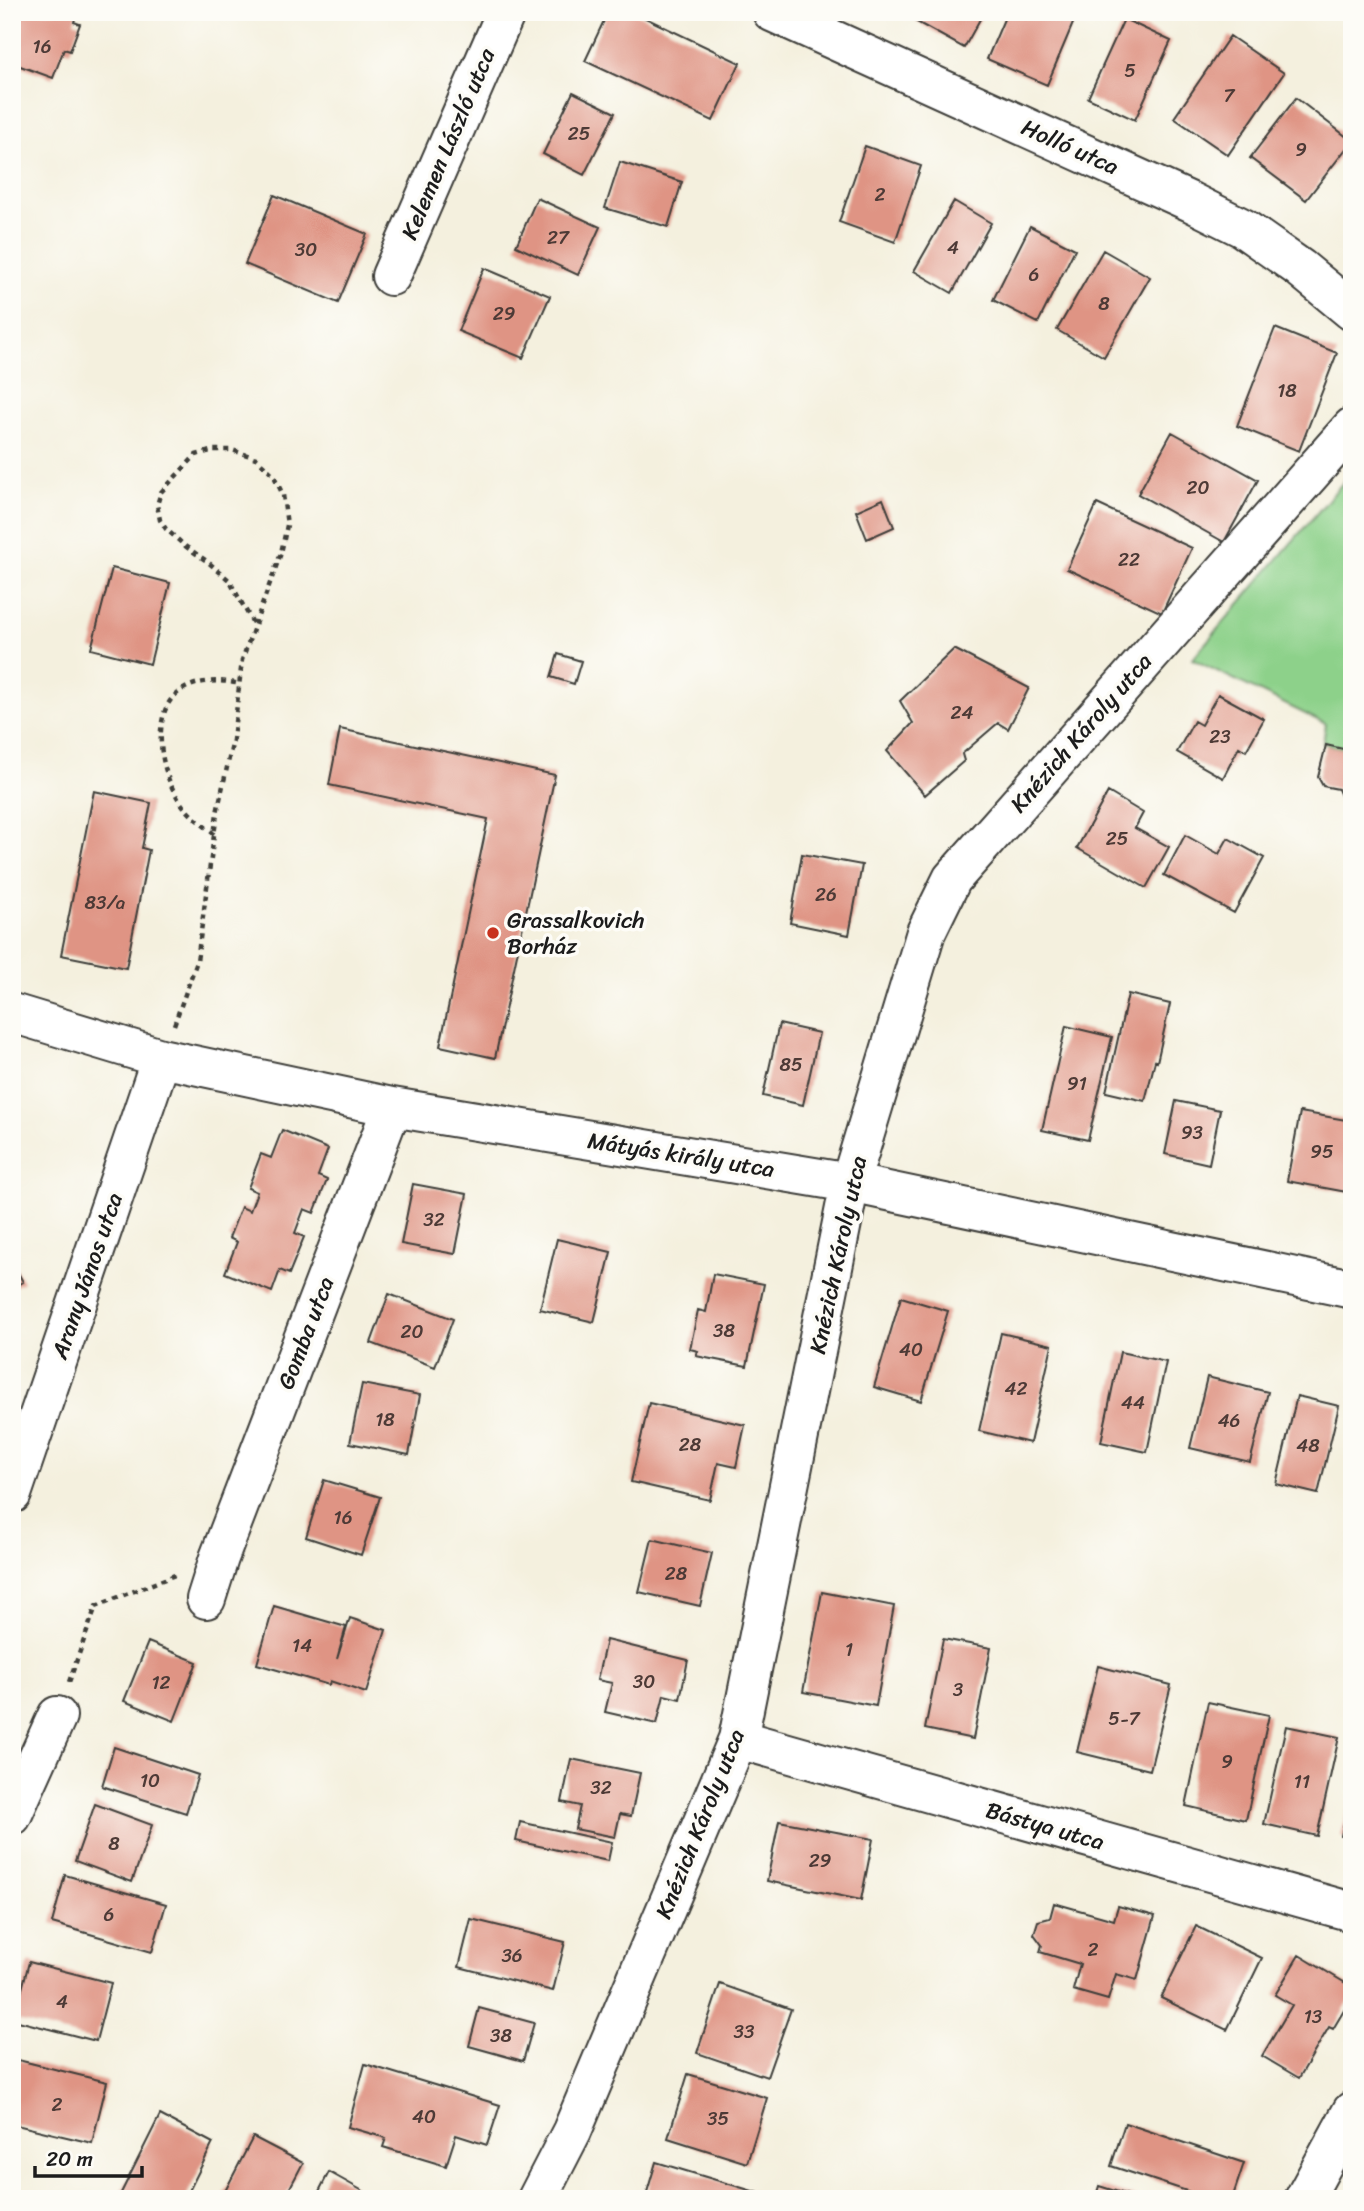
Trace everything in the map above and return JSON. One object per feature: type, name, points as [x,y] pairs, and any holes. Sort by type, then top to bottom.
[{"type":"street","name":"Kelemen László utca","points":[[391,276],[506,12]]},
{"type":"street","name":"Holló utca","points":[[772,12],[1243,228],[1300,268],[1352,311]]},
{"type":"street","name":"Knézich Károly utca","points":[[537,2199],[572,2132],[738,1739],[850,1183],[926,932],[953,879],[1352,427]]},
{"type":"street","name":"Mátyás király utca","points":[[12,1013],[161,1058],[392,1107],[850,1183],[1352,1289]]},
{"type":"street","name":"Arany János utca","points":[[12,1494],[161,1058]]},
{"type":"street","name":"Gomba utca","points":[[206,1599],[219,1558],[392,1107]]},
{"type":"street","points":[[12,1816],[57,1716]]},
{"type":"street","name":"Bástya utca","points":[[738,1739],[1352,1912]]},
{"type":"street","points":[[1304,2199],[1352,2110]]},
{"type":"path","points":[[161,1058],[197,961],[217,814],[233,740],[242,660],[281,553],[287,525],[283,495],[273,474],[257,458],[232,450],[214,450],[196,455],[162,492],[157,505],[160,520],[185,546],[229,579],[254,625]]},
{"type":"path","points":[[215,835],[188,813],[178,799],[163,760],[161,730],[167,705],[178,693],[211,680],[240,684]]},
{"type":"path","points":[[57,1716],[96,1606],[219,1558]]},
{"type":"green space","points":[[1352,472],[1352,751],[1323,743],[1326,724],[1192,659]]},
{"type":"building","points":[[12,12],[77,12],[74,22],[80,24],[70,51],[64,49],[53,78],[12,63],[12,43],[18,26],[12,24]]},
{"type":"building","points":[[608,12],[633,12],[740,63],[713,121],[585,61]]},
{"type":"building","points":[[920,12],[984,12],[964,48],[915,21]]},
{"type":"building","points":[[1007,12],[1077,14],[1047,85],[987,59]]},
{"type":"building","points":[[1124,19],[1171,41],[1135,120],[1088,98]]},
{"type":"building","points":[[1230,36],[1284,73],[1228,155],[1174,118]]},
{"type":"building","points":[[573,92],[615,113],[584,175],[543,154]]},
{"type":"building","points":[[1296,98],[1352,141],[1306,200],[1250,158]]},
{"type":"building","points":[[865,146],[921,166],[895,242],[839,222]]},
{"type":"building","points":[[620,162],[682,182],[668,227],[605,208]]},
{"type":"building","points":[[274,195],[367,234],[338,303],[245,264]]},
{"type":"building","points":[[537,198],[600,227],[578,275],[516,246]]},
{"type":"building","points":[[954,201],[991,223],[952,293],[914,271]]},
{"type":"building","points":[[1030,226],[1075,249],[1038,323],[993,300]]},
{"type":"building","points":[[1103,250],[1150,277],[1104,357],[1057,330]]},
{"type":"building","points":[[484,268],[550,296],[523,358],[458,331]]},
{"type":"building","points":[[1275,328],[1337,353],[1299,451],[1237,426]]},
{"type":"building","points":[[1172,432],[1258,480],[1224,542],[1138,494]]},
{"type":"building","points":[[883,499],[894,527],[867,539],[856,511]]},
{"type":"building","points":[[1097,504],[1192,548],[1162,613],[1067,569]]},
{"type":"building","points":[[112,568],[170,583],[150,664],[91,649]]},
{"type":"building","points":[[954,649],[1029,688],[1008,729],[998,723],[962,754],[964,761],[925,795],[887,751],[913,723],[900,701]]},
{"type":"building","points":[[558,654],[581,661],[574,684],[551,677]]},
{"type":"building","points":[[1218,694],[1264,719],[1246,751],[1239,747],[1223,778],[1177,752],[1194,721],[1201,725]]},
{"type":"building","name":"Grassalkovich Borház","points":[[340,729],[555,775],[495,1058],[440,1046],[488,819],[329,785]]},
{"type":"building","points":[[1326,745],[1352,751],[1352,799],[1341,796],[1338,789],[1323,786],[1318,777]]},
{"type":"building","points":[[94,791],[151,803],[142,848],[149,850],[126,968],[61,955]]},
{"type":"building","points":[[1108,792],[1143,813],[1135,828],[1169,847],[1146,888],[1077,848]]},
{"type":"building","points":[[1185,835],[1219,854],[1228,838],[1264,858],[1234,913],[1164,875]]},
{"type":"building","points":[[802,854],[862,865],[849,935],[790,923]]},
{"type":"building","points":[[1128,994],[1170,1004],[1145,1101],[1106,1092]]},
{"type":"building","points":[[779,1024],[819,1033],[803,1105],[763,1096]]},
{"type":"building","points":[[1066,1026],[1112,1037],[1088,1140],[1042,1130]]},
{"type":"building","points":[[1176,1101],[1220,1110],[1209,1164],[1165,1154]]},
{"type":"building","points":[[1300,1112],[1352,1121],[1352,1193],[1287,1181]]},
{"type":"building","points":[[282,1130],[328,1149],[318,1176],[327,1180],[314,1213],[304,1209],[295,1233],[304,1237],[289,1274],[280,1270],[272,1292],[225,1273],[237,1242],[229,1238],[241,1207],[250,1211],[257,1192],[248,1188],[261,1154],[271,1158]]},
{"type":"building","points":[[413,1184],[467,1194],[455,1254],[401,1244]]},
{"type":"building","points":[[557,1239],[611,1252],[594,1322],[540,1309]]},
{"type":"building","points":[[12,1261],[23,1282],[12,1288]]},
{"type":"building","points":[[713,1274],[764,1284],[747,1366],[696,1356],[698,1351],[690,1349],[698,1310],[706,1312]]},
{"type":"building","points":[[389,1294],[453,1319],[435,1367],[371,1343]]},
{"type":"building","points":[[901,1297],[948,1311],[921,1401],[874,1387]]},
{"type":"building","points":[[1001,1333],[1052,1345],[1030,1443],[979,1431]]},
{"type":"building","points":[[1120,1352],[1166,1362],[1147,1452],[1101,1442]]},
{"type":"building","points":[[1207,1377],[1268,1392],[1250,1462],[1190,1448]]},
{"type":"building","points":[[362,1384],[420,1395],[409,1455],[350,1443]]},
{"type":"building","points":[[1297,1396],[1339,1406],[1318,1494],[1276,1484]]},
{"type":"building","points":[[649,1403],[745,1425],[736,1467],[718,1463],[710,1500],[631,1482]]},
{"type":"building","points":[[324,1480],[380,1497],[361,1555],[306,1537]]},
{"type":"building","points":[[652,1539],[712,1553],[700,1606],[639,1592]]},
{"type":"building","points":[[822,1592],[894,1606],[876,1706],[803,1692]]},
{"type":"building","points":[[274,1606],[346,1627],[337,1659],[350,1618],[386,1630],[366,1693],[330,1681],[329,1685],[257,1664]]},
{"type":"building","points":[[943,1639],[991,1648],[973,1739],[925,1729]]},
{"type":"building","points":[[606,1640],[688,1660],[680,1699],[664,1695],[657,1724],[605,1712],[612,1683],[597,1680]]},
{"type":"building","points":[[148,1642],[197,1662],[174,1721],[124,1701]]},
{"type":"building","points":[[1098,1666],[1171,1685],[1150,1770],[1077,1752]]},
{"type":"building","points":[[1208,1702],[1269,1715],[1246,1820],[1186,1806]]},
{"type":"building","points":[[1286,1726],[1339,1737],[1317,1836],[1264,1824]]},
{"type":"building","points":[[114,1747],[198,1775],[186,1813],[102,1786]]},
{"type":"building","points":[[571,1759],[640,1773],[631,1816],[620,1814],[615,1837],[575,1829],[580,1806],[562,1802]]},
{"type":"building","points":[[1352,1794],[1352,1839],[1341,1836]]},
{"type":"building","points":[[95,1804],[152,1825],[132,1882],[75,1861]]},
{"type":"building","points":[[779,1821],[873,1839],[861,1900],[767,1881]]},
{"type":"building","points":[[520,1822],[612,1842],[608,1861],[516,1841]]},
{"type":"building","points":[[65,1875],[166,1904],[152,1952],[52,1923]]},
{"type":"building","points":[[1054,1903],[1114,1920],[1118,1906],[1155,1916],[1137,1980],[1116,1974],[1108,2000],[1073,1990],[1080,1964],[1040,1952],[1042,1945],[1034,1934],[1038,1921],[1050,1918]]},
{"type":"building","points":[[471,1919],[565,1942],[553,1991],[459,1967]]},
{"type":"building","points":[[1196,1926],[1262,1958],[1227,2030],[1161,1998]]},
{"type":"building","points":[[1299,1955],[1352,1987],[1352,1997],[1333,2029],[1329,2027],[1299,2078],[1262,2056],[1292,2005],[1275,1995]]},
{"type":"building","points":[[29,1962],[111,1983],[96,2041],[14,2020]]},
{"type":"building","points":[[720,1984],[791,2009],[767,2077],[697,2053]]},
{"type":"building","points":[[479,2008],[534,2023],[523,2061],[469,2046]]},
{"type":"building","points":[[18,2060],[107,2082],[92,2143],[12,2124],[12,2084]]},
{"type":"building","points":[[365,2064],[500,2105],[487,2145],[456,2135],[446,2166],[383,2147],[386,2138],[348,2127]]},
{"type":"building","points":[[688,2074],[767,2098],[747,2163],[668,2138]]},
{"type":"building","points":[[160,2115],[213,2143],[185,2199],[118,2199]]},
{"type":"building","points":[[1125,2123],[1244,2163],[1232,2199],[1211,2199],[1111,2166]]},
{"type":"building","points":[[253,2137],[303,2163],[284,2199],[221,2199]]},
{"type":"building","points":[[656,2162],[769,2196],[768,2199],[645,2199]]},
{"type":"building","points":[[329,2172],[377,2199],[315,2199]]},
{"type":"building","points":[[1099,2186],[1138,2198],[1095,2199]]},
{"type":"place","name":"Grassalkovich Borház","points":[[493,933]]}]
